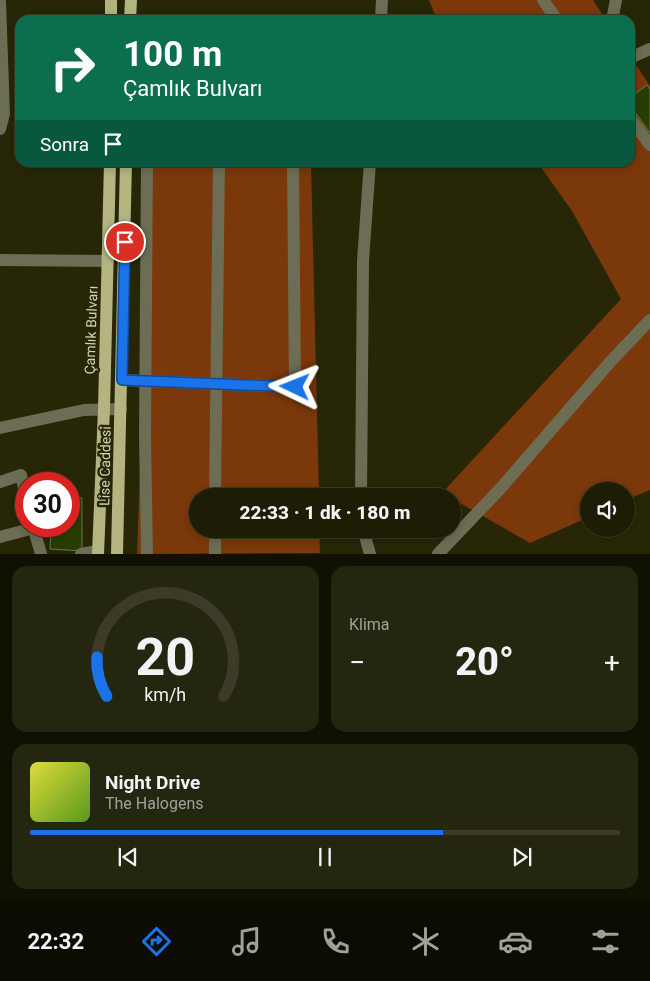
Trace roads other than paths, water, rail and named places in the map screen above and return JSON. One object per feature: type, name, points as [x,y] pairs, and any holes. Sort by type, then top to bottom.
[{"type":"main road","points":[[110,15],[111,0]]},
{"type":"main road","points":[[130,15],[131,0]]},
{"type":"main road","name":"Çamlık Bulvarı","points":[[98,552],[104,409],[110,167]]},
{"type":"main road","points":[[122,380],[126,167]]},
{"type":"main road","name":"Lise Caddesi","points":[[117,554],[122,380]]},
{"type":"street","points":[[381,15],[382,0]]},
{"type":"street","points":[[543,0],[554,15]]},
{"type":"street","points":[[613,15],[616,0]]},
{"type":"street","points":[[0,2],[4,114],[0,129]]},
{"type":"street","points":[[635,56],[650,49]]},
{"type":"street","points":[[635,125],[650,145]]},
{"type":"street","points":[[147,167],[145,436],[147,554]]},
{"type":"street","points":[[215,488],[219,167]]},
{"type":"street","points":[[122,380],[295,387],[293,167]]},
{"type":"street","points":[[361,488],[363,261],[370,167]]},
{"type":"street","points":[[0,260],[108,261]]},
{"type":"street","points":[[438,554],[500,489],[611,361],[650,320]]},
{"type":"street","points":[[0,428],[84,410],[121,409]]},
{"type":"street","points":[[0,482],[15,477]]},
{"type":"street","points":[[0,537],[15,533]]},
{"type":"street","points":[[37,537],[42,554]]},
{"type":"street","points":[[214,554],[215,538]]},
{"type":"street","points":[[366,538],[370,554]]},
{"type":"street","points":[[81,554],[98,552]]}]
